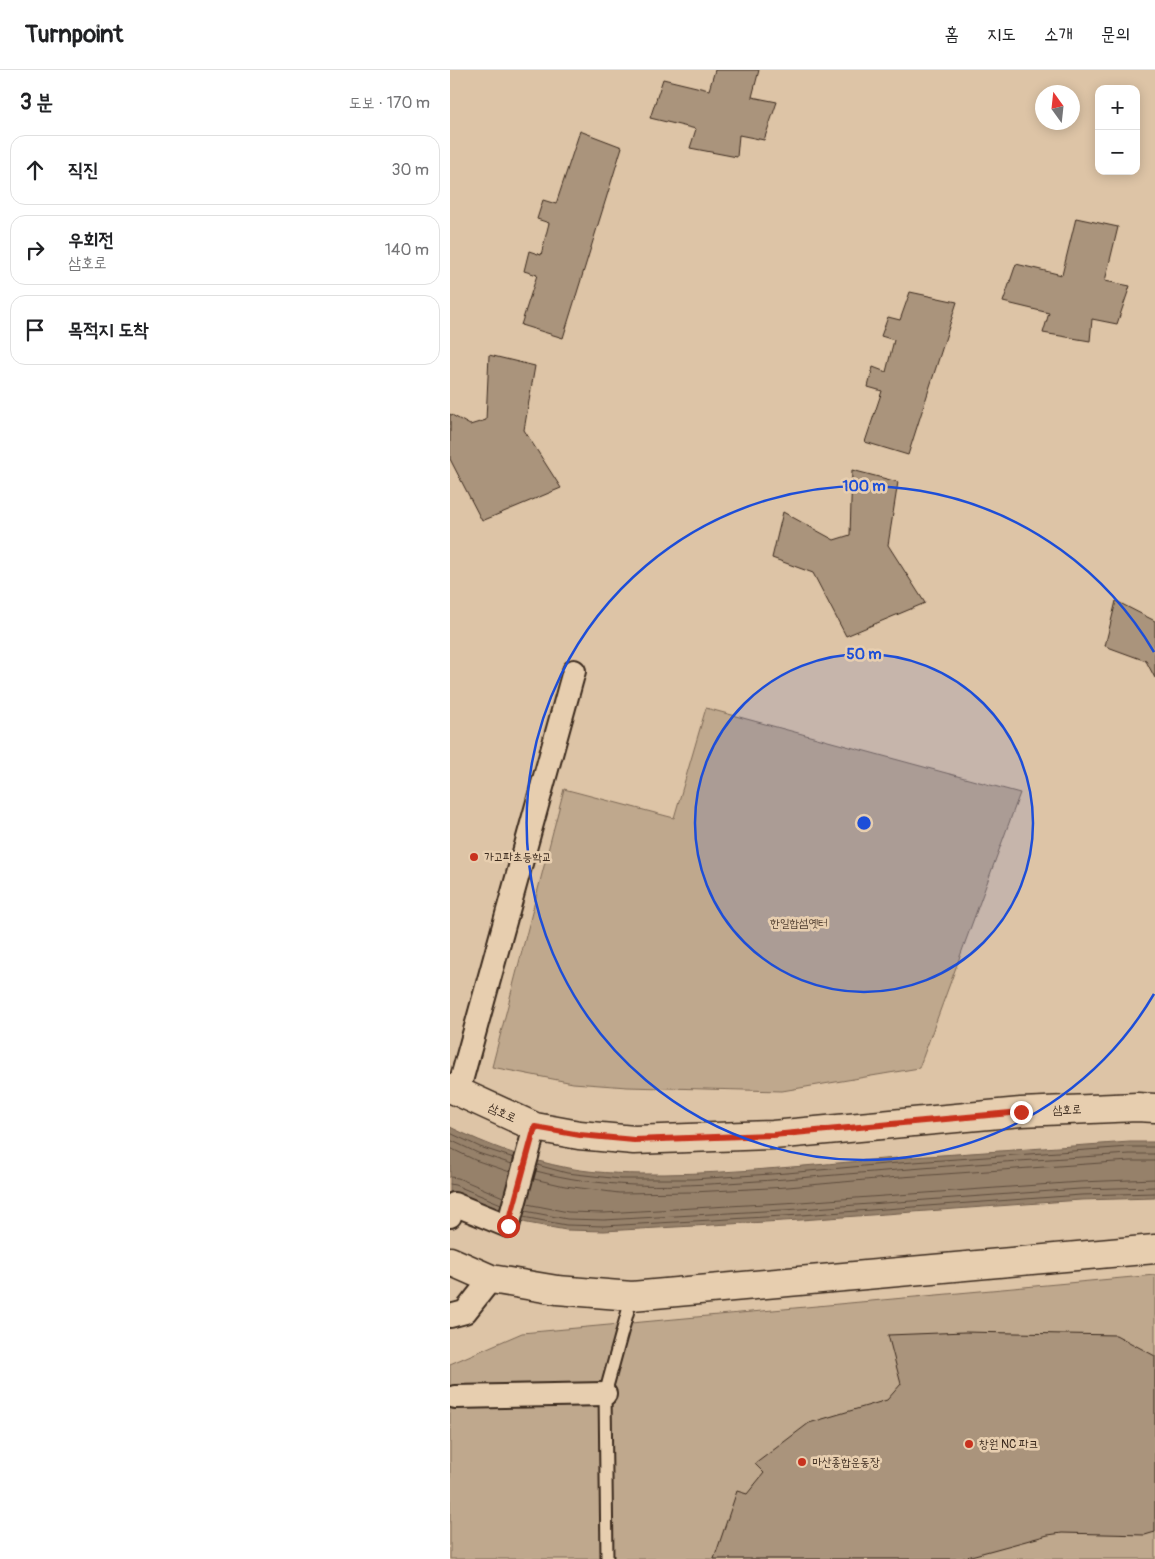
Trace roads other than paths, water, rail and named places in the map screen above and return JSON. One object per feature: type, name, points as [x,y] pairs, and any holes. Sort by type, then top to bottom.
[{"type":"main road","name":"삼호로","points":[[454,1090],[532,1138],[580,1135],[634,1140],[773,1135],[1021,1112],[1155,1108]]},
{"type":"main road","points":[[450,1261],[491,1279],[557,1290],[632,1296],[1155,1249]]},
{"type":"street","points":[[454,1090],[574,671]]},
{"type":"street","points":[[450,1216],[454,1204],[508,1226],[532,1138]]},
{"type":"street","points":[[450,1316],[465,1312],[491,1279]]},
{"type":"street","points":[[455,1397],[604,1394]]},
{"type":"lane","points":[[607,1559],[604,1394],[632,1296]]},
{"type":"water","points":[[450,1127],[493,1146],[537,1161],[580,1170],[629,1174],[720,1172],[1130,1142],[1155,1142],[1155,1198],[1081,1200],[801,1220],[604,1231],[566,1230],[522,1222],[450,1195]]},
{"type":"place","name":"가고파초등학교","points":[[474,857]]},
{"type":"place","name":"창원 NC 파크","points":[[969,1444]]},
{"type":"place","name":"마산종합운동장","points":[[802,1462]]},
{"type":"park label","name":"한일합섬옛터","points":[[799,923]]}]
